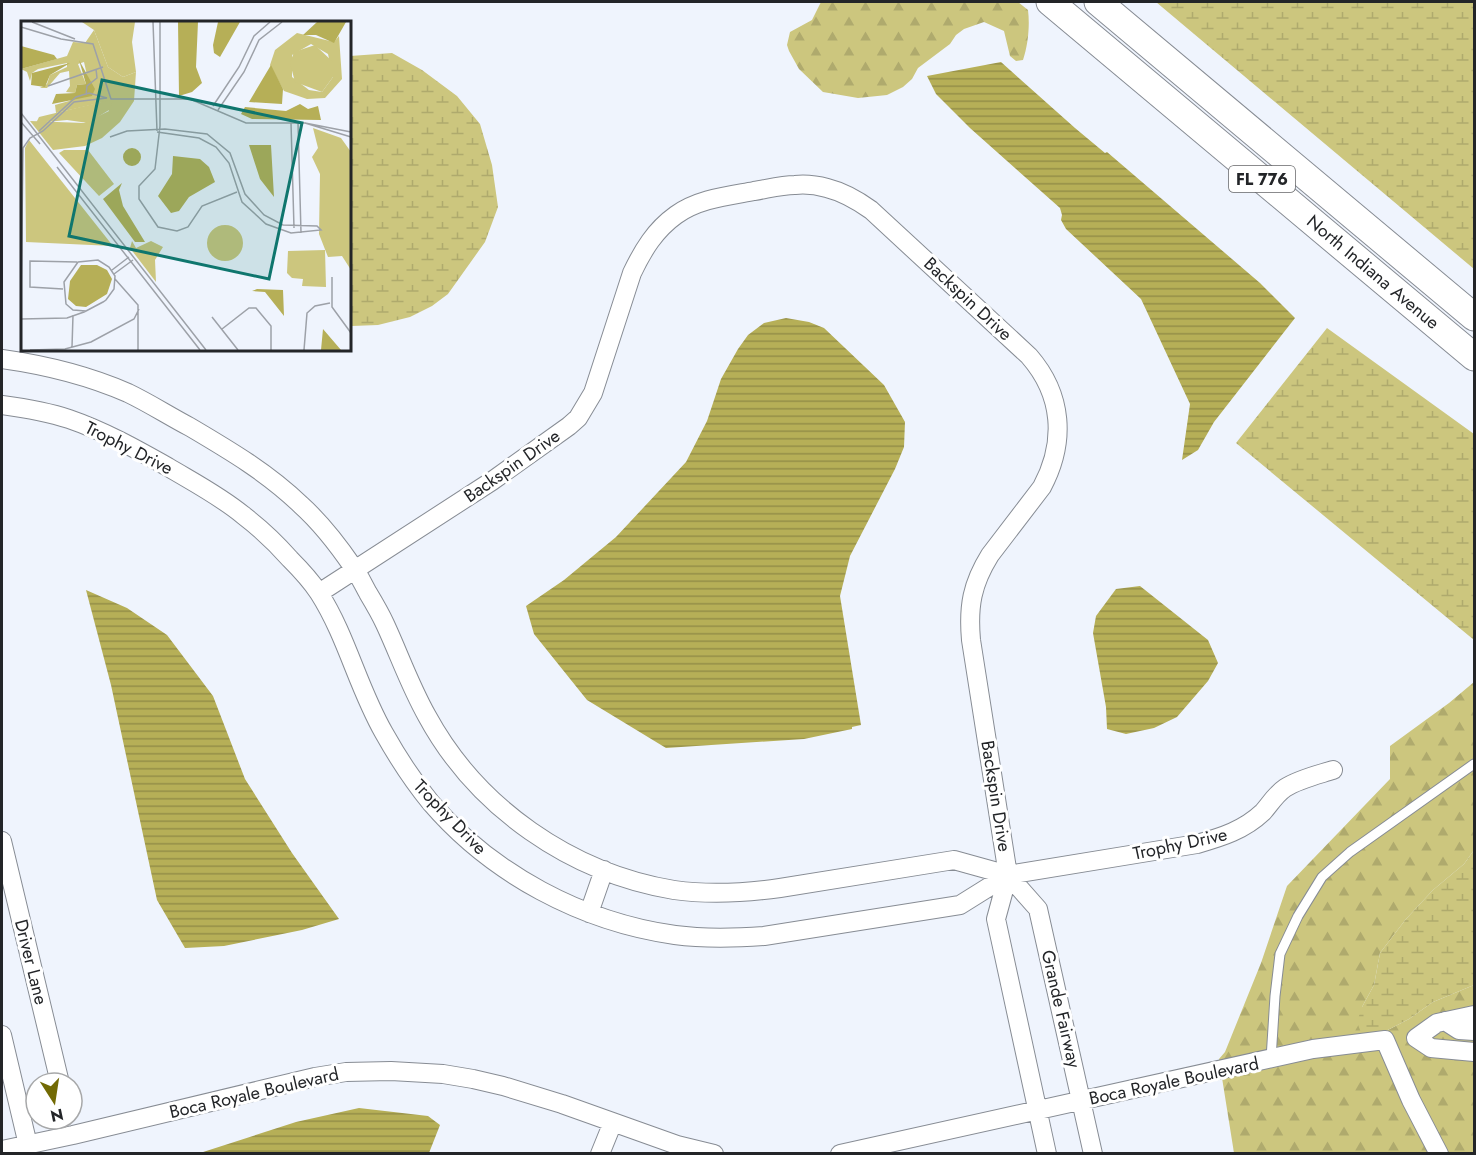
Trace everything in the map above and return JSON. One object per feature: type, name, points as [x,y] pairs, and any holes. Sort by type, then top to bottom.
[{"type":"main road","name":"North Indiana Avenue","points":[[1050,2],[1474,357]]},
{"type":"main road","name":"North Indiana Avenue","points":[[1098,2],[1474,317]]},
{"type":"street","name":"Backspin Drive","points":[[319,593],[492,481],[578,418],[593,393],[632,273],[645,246],[675,216],[686,209],[716,198],[784,186],[810,185],[843,193],[871,210],[1039,367],[1046,379],[1058,417],[1057,442],[1048,476],[983,567],[974,588],[969,619],[1008,875],[996,919],[1037,1111]]},
{"type":"street","name":"Trophy Drive","points":[[2,359],[53,368],[103,383],[129,394],[238,456],[302,505],[328,534],[355,570],[384,621],[426,716],[457,763],[494,802],[531,832],[570,855],[604,870],[650,884],[675,890],[703,892],[780,888],[954,860],[1008,875]]},
{"type":"street","name":"Trophy Drive","points":[[2,405],[67,418],[125,443],[199,485],[242,513],[298,567],[319,593],[341,636],[382,730],[404,767],[432,804],[460,833],[493,861],[548,894],[589,913],[616,922],[676,935],[720,938],[764,936],[960,905],[1008,875],[1197,844],[1226,836],[1251,822],[1283,790],[1306,778],[1333,770]]},
{"type":"street","name":"Driver Lane","points":[[2,841],[57,1071]]},
{"type":"street","points":[[589,913],[604,870]]},
{"type":"street","name":"Grande Fairway","points":[[1008,875],[1038,909],[1092,1154]]},
{"type":"street","points":[[1474,1015],[1437,1023],[1416,1038],[1431,1048],[1474,1052]]},
{"type":"street","points":[[1445,1021],[1459,1030],[1474,1031]]},
{"type":"street","points":[[2,1035],[28,1145]]},
{"type":"street","name":"Boca Royale Boulevard","points":[[840,1154],[1313,1049],[1416,1038]]},
{"type":"street","points":[[1385,1040],[1411,1100],[1439,1154]]},
{"type":"street","name":"Boca Royale Boulevard","points":[[84,1124],[315,1077],[369,1071],[416,1072],[473,1079],[503,1086],[613,1122],[653,1145],[677,1145],[714,1154]]},
{"type":"street","points":[[1037,1111],[1047,1154]]},
{"type":"street","points":[[600,1154],[613,1122]]},
{"type":"street","name":"Boca Royale Boulevard","points":[[2,1150],[28,1145],[61,1131]]},
{"type":"lane","points":[[1272,1059],[1275,996],[1281,954],[1298,916],[1322,877],[1350,852],[1474,765]]},
{"type":"green space","points":[[821,2],[1018,2],[1028,10],[1029,29],[1025,54],[1023,60],[1016,61],[1010,56],[1004,31],[984,22],[964,29],[956,35],[950,44],[918,68],[912,79],[903,87],[887,95],[858,98],[823,92],[799,69],[787,45],[790,32],[812,20]]},
{"type":"green space","points":[[1156,2],[1474,2],[1474,269]]},
{"type":"green space","points":[[392,53],[422,70],[457,96],[480,124],[492,165],[498,207],[485,242],[448,294],[432,306],[410,317],[378,325],[351,326],[351,56]]},
{"type":"green space","points":[[1327,328],[1474,434],[1474,640],[1236,443]]},
{"type":"green space","points":[[1474,682],[1474,850],[1464,864],[1433,890],[1406,919],[1380,953],[1374,985],[1362,1007],[1382,1033],[1409,1019],[1433,1002],[1474,985],[1474,1153],[1234,1153],[1219,1059],[1225,1052],[1261,963],[1287,886],[1390,779],[1390,746]]},
{"type":"green space","points":[[1474,850],[1474,985],[1433,1002],[1409,1019],[1382,1033],[1363,1038],[1357,1022],[1374,985],[1380,953],[1406,919],[1433,890],[1464,864]]},
{"type":"shaded area","points":[[1001,62],[1075,128],[1105,153],[1107,152],[1260,283],[1295,318],[1214,422],[1198,450],[1182,460],[1190,404],[1141,299],[1066,229],[1061,220],[1060,208],[970,128],[936,94],[927,76]]},
{"type":"shaded area","points":[[786,318],[809,322],[824,328],[884,385],[905,422],[904,447],[850,556],[840,596],[861,725],[804,739],[666,748],[587,700],[534,634],[526,606],[564,580],[616,537],[686,462],[707,421],[721,379],[738,349],[748,335],[764,323]]},
{"type":"shaded area","points":[[1140,586],[1208,640],[1218,663],[1208,681],[1177,717],[1154,728],[1126,734],[1107,729],[1106,707],[1093,633],[1096,616],[1116,589]]},
{"type":"shaded area","points":[[86,590],[127,608],[167,635],[213,696],[245,779],[292,853],[339,919],[302,930],[224,946],[185,948],[157,900],[111,685]]},
{"type":"shaded area","points":[[359,1108],[428,1116],[440,1125],[429,1153],[200,1153],[296,1122]]}]
